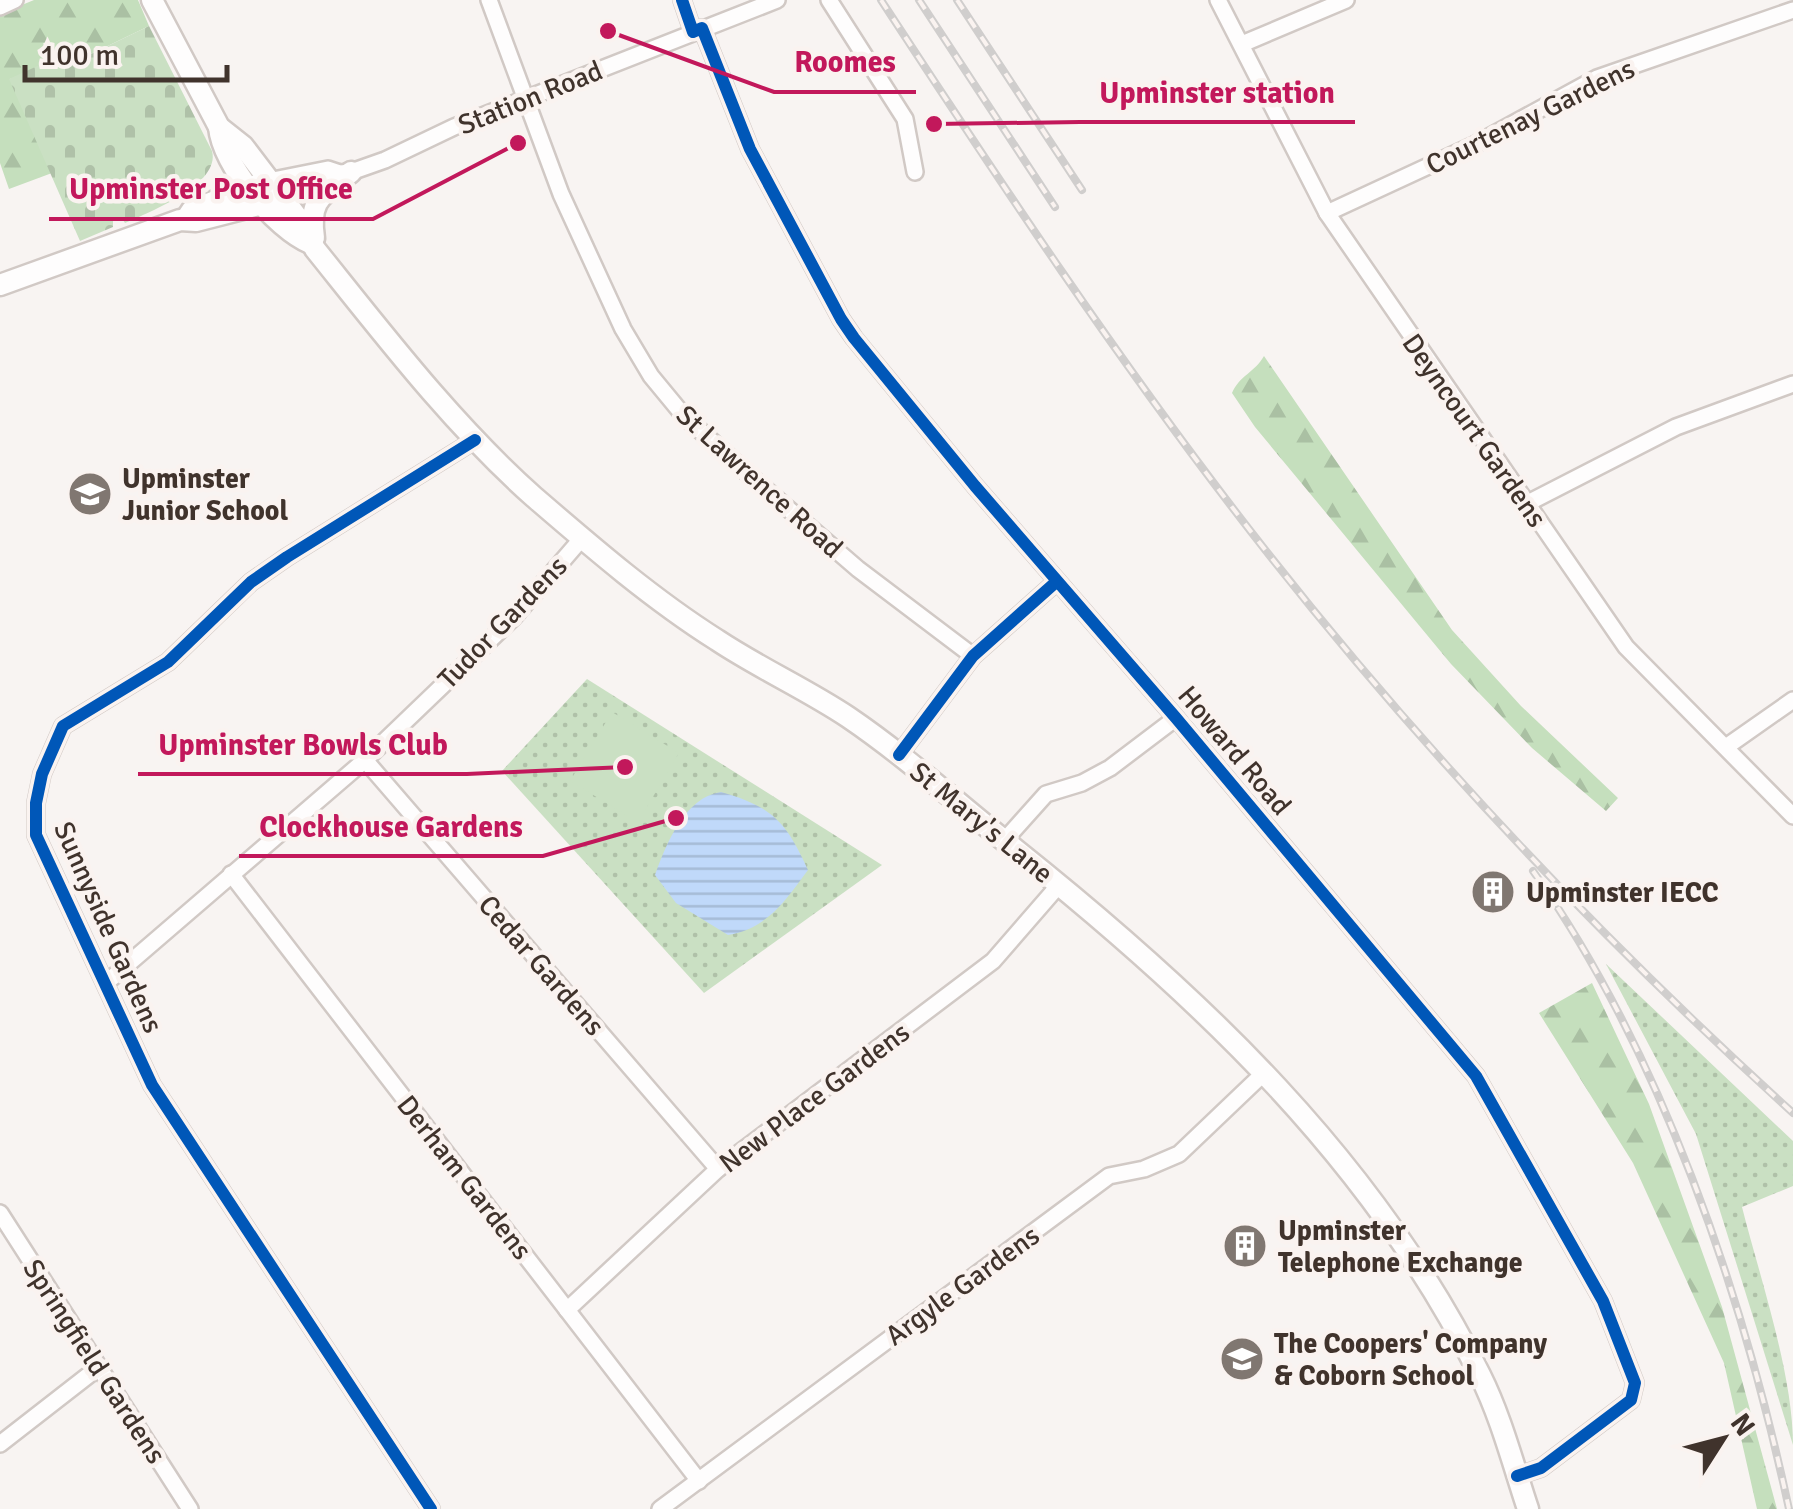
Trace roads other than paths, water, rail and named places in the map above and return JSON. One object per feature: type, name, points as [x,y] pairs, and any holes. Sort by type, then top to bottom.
[{"type":"main road","name":"St Mary's Lane","points":[[152,0],[219,127],[220,143],[229,158],[273,201],[292,236],[313,246],[474,440],[583,537],[715,639],[846,716],[899,755],[1156,966],[1301,1111],[1348,1170],[1439,1302],[1481,1376],[1528,1509]]},
{"type":"main road","name":"St Mary's Lane","points":[[219,127],[236,137],[258,184]]},
{"type":"main road","points":[[183,219],[187,208],[219,182],[229,158]]},
{"type":"main road","points":[[313,246],[312,208],[345,172]]},
{"type":"main road","points":[[0,285],[183,219],[192,210],[258,184]]},
{"type":"main road","points":[[183,219],[196,221],[273,201]]},
{"type":"street","points":[[0,7],[15,0]]},
{"type":"street","name":"St Lawrence Road","points":[[488,0],[561,194],[623,329],[651,376],[684,416],[756,481],[858,569],[973,656]]},
{"type":"street","name":"Howard Road","points":[[682,0],[750,149],[840,319],[1056,582],[1176,718],[1476,1076],[1603,1301],[1631,1370],[1635,1392],[1630,1400],[1541,1468],[1517,1476]]},
{"type":"street","name":"Station Road","points":[[273,201],[311,190],[345,172],[385,160],[524,98],[777,0]]},
{"type":"street","points":[[829,0],[904,119],[915,172]]},
{"type":"street","name":"Deyncourt Gardens","points":[[1218,0],[1327,213],[1626,647],[1793,816]]},
{"type":"street","points":[[1242,44],[1346,0]]},
{"type":"street","name":"Courtenay Gardens","points":[[1327,213],[1476,144],[1597,78],[1793,10]]},
{"type":"street","name":"Station Road","points":[[258,184],[328,169],[345,172]]},
{"type":"street","points":[[1526,504],[1676,426],[1793,384]]},
{"type":"street","name":"Sunnyside Gardens","points":[[431,1509],[152,1085],[36,835],[36,804],[42,774],[63,726],[168,662],[251,582],[275,565],[474,440]]},
{"type":"street","name":"Tudor Gardens","points":[[106,983],[365,760],[514,616],[583,537]]},
{"type":"street","points":[[899,755],[973,656],[1056,582]]},
{"type":"street","points":[[1726,747],[1793,700]]},
{"type":"street","points":[[1004,841],[1046,794],[1082,783],[1110,768],[1176,718]]},
{"type":"street","name":"Cedar Gardens","points":[[365,760],[718,1169]]},
{"type":"street","name":"Derham Gardens","points":[[230,874],[699,1480]]},
{"type":"street","name":"New Place Gardens","points":[[568,1310],[718,1169],[993,961],[1059,885]]},
{"type":"street","name":"Argyle Gardens","points":[[660,1509],[1108,1176],[1144,1169],[1179,1154],[1264,1072]]},
{"type":"street","name":"Springfield Gardens","points":[[0,1213],[190,1509]]},
{"type":"street","points":[[0,1444],[100,1367]]},
{"type":"water","points":[[721,792],[753,804],[776,819],[808,870],[765,920],[728,935],[676,903],[655,875],[671,836],[687,812],[708,796]]},
{"type":"railway","points":[[881,0],[1108,337],[1252,533],[1314,610],[1510,835],[1649,977],[1793,1113]]},
{"type":"railway","points":[[919,0],[1055,207]]},
{"type":"railway","points":[[957,0],[1082,190]]},
{"type":"railway","points":[[1533,871],[1621,1017],[1692,1177],[1748,1344],[1789,1509]]},
{"type":"place","name":"Roomes","points":[[608,31]]},
{"type":"place","name":"Upminster station","points":[[934,124]]},
{"type":"place","name":"Upminster Post Office","points":[[518,143]]},
{"type":"place","name":"Upminster Junior School","points":[[90,494]]},
{"type":"place","name":"Upminster Bowls Club","points":[[625,767]]},
{"type":"place","name":"Clockhouse Gardens","points":[[676,818]]},
{"type":"place","name":"Upminster IECC","points":[[1493,892]]},
{"type":"place","name":"Upminster Telephone Exchange","points":[[1245,1246]]},
{"type":"place","name":"The Coopers' Company & Coborn School","points":[[1242,1359]]}]
